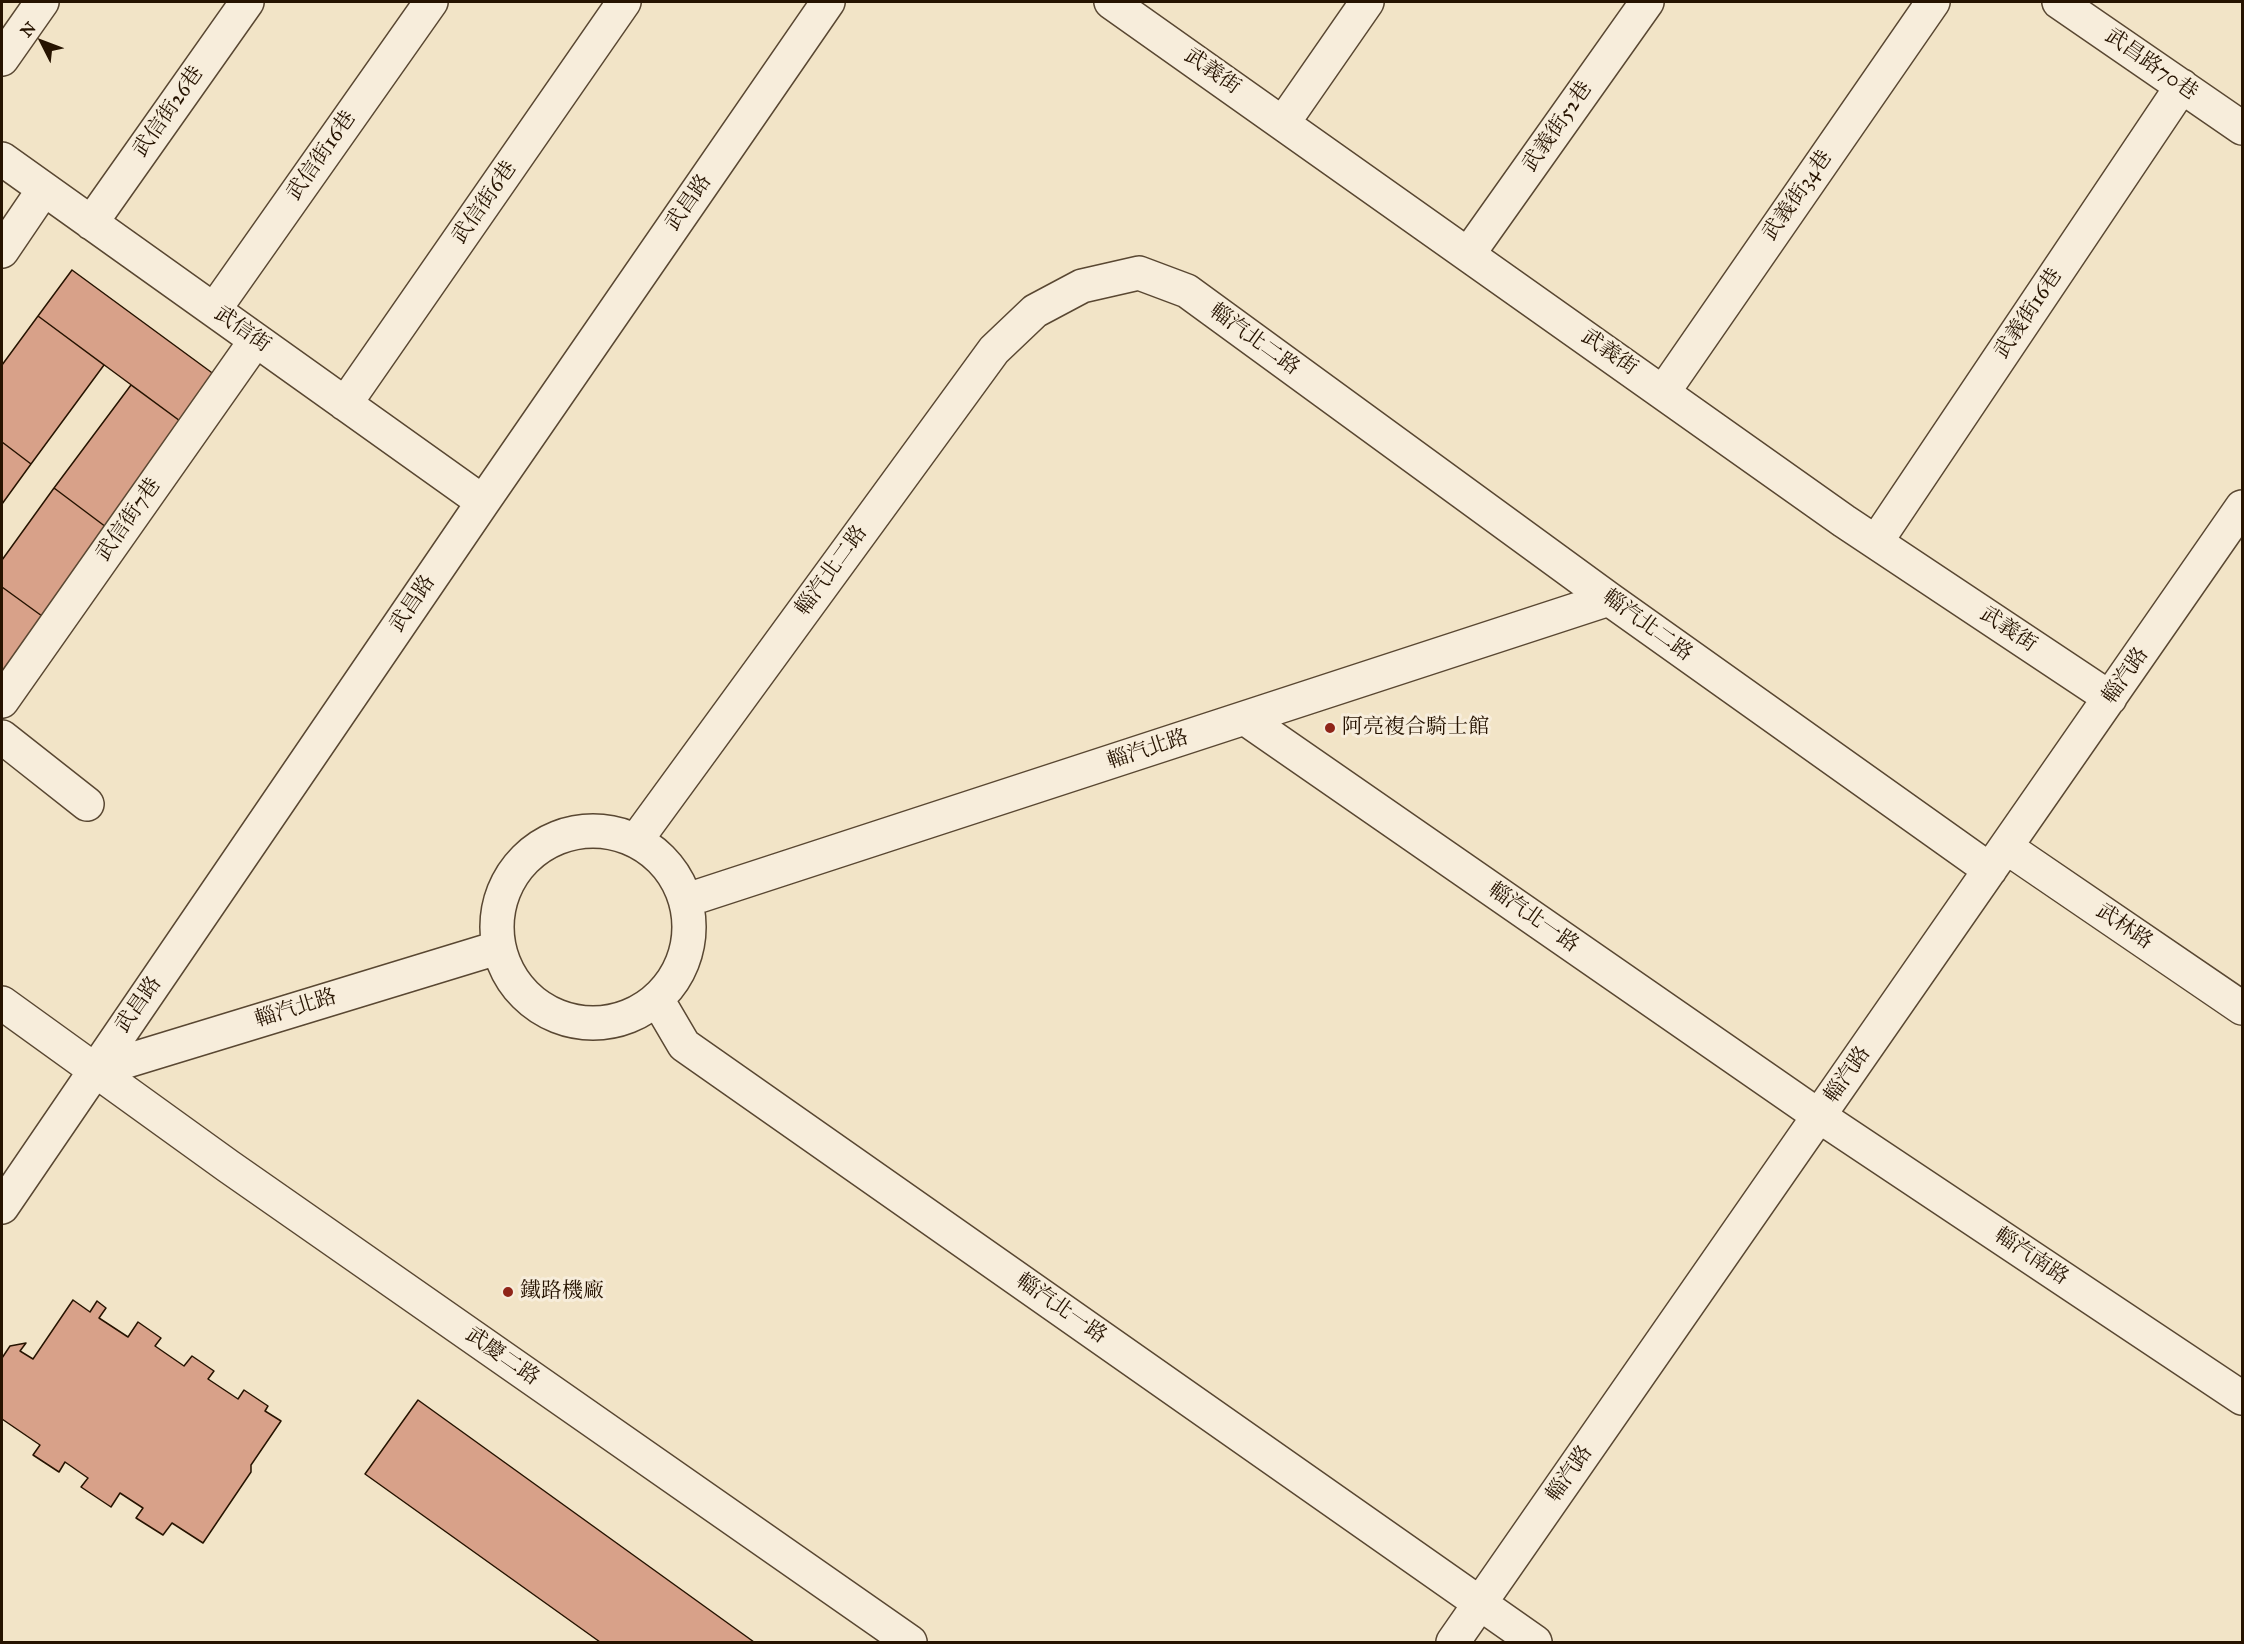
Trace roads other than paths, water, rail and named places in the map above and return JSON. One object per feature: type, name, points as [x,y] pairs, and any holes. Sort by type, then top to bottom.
[{"type":"street","points":[[2,59],[42,2]]},
{"type":"street","name":"武信街26巷","points":[[91,224],[247,2]]},
{"type":"street","name":"武信街16巷","points":[[214,310],[431,2]]},
{"type":"street","name":"武信街6巷","points":[[345,404],[624,2]]},
{"type":"street","name":"武昌路","points":[[2,1208],[483,502],[828,2]]},
{"type":"street","name":"武義街","points":[[1111,2],[1876,542],[2110,698]]},
{"type":"street","points":[[1283,123],[1368,2]]},
{"type":"street","name":"武義街52巷","points":[[1469,253],[1647,2]]},
{"type":"street","name":"武義街34巷","points":[[1664,391],[1933,2]]},
{"type":"street","name":"武昌路70巷","points":[[2059,2],[2242,128]]},
{"type":"street","name":"武義街16巷","points":[[1876,542],[2182,86]]},
{"type":"street","name":"武信街","points":[[2,159],[483,502]]},
{"type":"street","points":[[2,251],[44,189]]},
{"type":"street","name":"輜汽北二路","points":[[637,839],[994,350],[1035,311],[1082,286],[1138,273],[1187,291],[1609,599],[1998,859]]},
{"type":"street","name":"武信街7巷","points":[[2,700],[255,340]]},
{"type":"street","name":"輜汽路","points":[[1453,1642],[2242,507]]},
{"type":"street","name":"輜汽北路","points":[[687,900],[1609,599]]},
{"type":"street","name":"輜汽北一路","points":[[1246,719],[1819,1116]]},
{"type":"street","points":[[2,737],[87,804]]},
{"type":"street","points":[[578,830],[614,831],[637,839],[667,866],[687,900],[690,936],[677,974],[657,999],[622,1020],[582,1024],[551,1016],[514,985],[497,948],[497,906],[513,870],[538,846],[578,830]]},
{"type":"street","name":"武林路","points":[[1998,859],[2242,1008]]},
{"type":"street","name":"輜汽北路","points":[[94,1071],[497,948]]},
{"type":"street","name":"輜汽北一路","points":[[657,999],[684,1045],[1480,1604]]},
{"type":"street","name":"武慶二路","points":[[2,1003],[94,1071],[910,1642]]},
{"type":"street","name":"輜汽南路","points":[[1819,1116],[2242,1398]]},
{"type":"street","points":[[1480,1604],[1535,1642]]},
{"type":"place","name":"阿亮複合騎士館","points":[[1330,728]]},
{"type":"place","name":"鐵路機廠","points":[[508,1292]]}]
